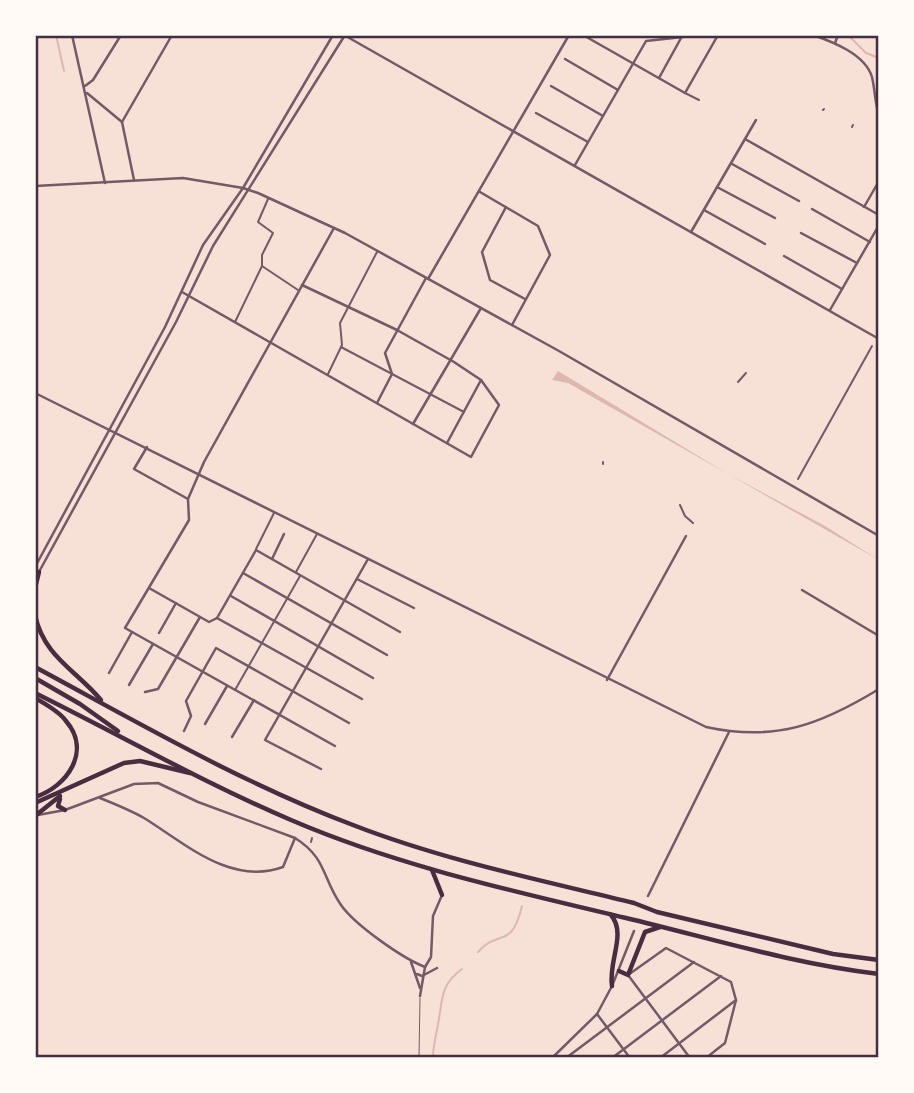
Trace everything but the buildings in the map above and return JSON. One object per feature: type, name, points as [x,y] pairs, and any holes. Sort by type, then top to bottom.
[{"type":"highway","points":[[35,588],[37,570]]},
{"type":"highway","points":[[35,615],[39,635],[48,649],[104,704]]},
{"type":"highway","points":[[35,667],[254,783],[353,825],[410,845],[670,915],[833,954],[879,960]]},
{"type":"highway","points":[[35,678],[80,704],[130,739]]},
{"type":"highway","points":[[35,693],[289,820],[344,841],[432,869],[661,927],[814,964],[879,974]]},
{"type":"highway","points":[[35,698],[66,720],[75,733],[77,747],[76,759],[62,781],[35,797]]},
{"type":"highway","points":[[35,803],[124,763],[140,761],[198,775]]},
{"type":"highway","points":[[63,792],[58,806],[65,810]]},
{"type":"highway","points":[[35,816],[63,792]]},
{"type":"highway","points":[[432,869],[442,895]]},
{"type":"highway","points":[[610,914],[618,923],[619,933],[609,971],[612,986]]},
{"type":"highway","points":[[618,971],[628,975],[645,932],[661,927]]},
{"type":"street","points":[[72,35],[105,183]]},
{"type":"street","points":[[84,89],[93,80],[121,35]]},
{"type":"street","points":[[122,122],[172,35]]},
{"type":"street","points":[[35,580],[37,570],[108,428],[181,292],[203,245],[243,188],[333,35]]},
{"type":"street","points":[[37,570],[117,432],[213,246],[344,35],[879,339]]},
{"type":"street","points":[[376,403],[392,374],[385,353],[397,330],[480,192],[569,35]]},
{"type":"street","points":[[583,35],[699,100]]},
{"type":"street","points":[[575,166],[646,41],[701,35]]},
{"type":"street","points":[[685,93],[718,35]]},
{"type":"street","points":[[813,35],[835,43],[854,55],[871,73],[879,116]]},
{"type":"street","points":[[835,43],[838,35]]},
{"type":"street","points":[[659,78],[682,37]]},
{"type":"street","points":[[565,59],[618,90]]},
{"type":"street","points":[[551,86],[603,116]]},
{"type":"street","points":[[84,89],[122,122],[134,180]]},
{"type":"street","points":[[536,113],[588,142]]},
{"type":"street","points":[[691,232],[755,120]]},
{"type":"street","points":[[745,139],[879,215]]},
{"type":"street","points":[[731,163],[799,201]]},
{"type":"street","points":[[35,186],[183,178],[249,190],[334,228],[512,325],[879,536]]},
{"type":"street","points":[[864,207],[879,181]]},
{"type":"street","points":[[717,187],[775,218]]},
{"type":"street","points":[[480,192],[538,226],[550,255],[512,325]]},
{"type":"street","points":[[235,322],[262,266],[262,256],[273,233],[258,222],[268,198]]},
{"type":"street","points":[[506,207],[482,252],[491,280],[526,299]]},
{"type":"street","points":[[812,209],[870,242]]},
{"type":"street","points":[[704,210],[765,244]]},
{"type":"street","points":[[830,310],[879,225]]},
{"type":"street","points":[[334,228],[198,474],[188,499],[190,520],[125,628],[335,746]]},
{"type":"street","points":[[801,233],[857,263]]},
{"type":"street","points":[[327,375],[341,347],[340,323],[377,251]]},
{"type":"street","points":[[784,256],[842,289]]},
{"type":"street","points":[[262,266],[299,290]]},
{"type":"street","points":[[181,292],[471,457],[499,405],[481,380],[397,330],[302,285]]},
{"type":"street","points":[[413,424],[481,308]]},
{"type":"street","points":[[798,479],[873,346]]},
{"type":"street","points":[[341,347],[464,412]]},
{"type":"street","points":[[738,382],[746,373]]},
{"type":"street","points":[[447,443],[481,380]]},
{"type":"street","points":[[35,393],[706,727],[729,732],[788,731],[838,714],[879,689]]},
{"type":"street","points":[[146,447],[134,469],[188,499]]},
{"type":"street","points":[[680,506],[685,516],[693,523]]},
{"type":"street","points":[[149,588],[209,622],[217,618],[275,512]]},
{"type":"street","points":[[296,573],[317,533]]},
{"type":"street","points":[[272,559],[284,534]]},
{"type":"street","points":[[607,680],[686,536]]},
{"type":"street","points":[[256,550],[400,632]]},
{"type":"street","points":[[321,769],[265,740],[368,559]]},
{"type":"street","points":[[243,573],[387,656]]},
{"type":"street","points":[[235,690],[300,575]]},
{"type":"street","points":[[357,579],[414,608]]},
{"type":"street","points":[[802,590],[879,636]]},
{"type":"street","points":[[231,596],[373,678]]},
{"type":"street","points":[[159,633],[176,603]]},
{"type":"street","points":[[145,692],[158,689],[200,617]]},
{"type":"street","points":[[217,618],[362,699]]},
{"type":"street","points":[[108,673],[132,632]]},
{"type":"street","points":[[129,685],[153,644]]},
{"type":"street","points":[[184,732],[191,716],[186,701],[216,648],[349,723]]},
{"type":"street","points":[[205,724],[227,685]]},
{"type":"street","points":[[232,737],[254,700]]},
{"type":"street","points":[[648,896],[729,732]]},
{"type":"street","points":[[35,816],[65,810],[134,784],[158,783],[198,802],[295,838],[309,846],[320,858],[340,904],[350,915],[409,959],[437,968],[425,974],[416,973]]},
{"type":"street","points":[[100,798],[141,816],[212,860],[243,872],[270,872],[283,867],[289,858],[295,838]]},
{"type":"street","points":[[416,973],[431,957],[433,916],[442,895]]},
{"type":"street","points":[[552,1058],[597,1014],[612,986],[634,932]]},
{"type":"street","points":[[690,1058],[628,975],[666,948],[731,982],[736,1000],[725,1044],[706,1058]]},
{"type":"street","points":[[409,959],[416,973],[420,996]]},
{"type":"street","points":[[566,1058],[694,962]]},
{"type":"street","points":[[420,996],[424,966]]},
{"type":"street","points":[[612,1058],[721,976]]},
{"type":"street","points":[[660,1058],[736,1000]]},
{"type":"street","points":[[597,1014],[630,1058]]},
{"type":"lane","points":[[419,1058],[420,996]]},
{"type":"shaded area","points":[[558,371],[728,474],[825,526],[879,560],[568,383],[552,380]]},
{"type":"waterway","points":[[56,35],[64,71]]},
{"type":"waterway","points":[[848,35],[866,53],[879,58]]},
{"type":"waterway","points":[[478,952],[485,945],[509,934],[518,920],[522,906]]},
{"type":"waterway","points":[[433,1058],[443,994],[449,981],[462,969]]}]
